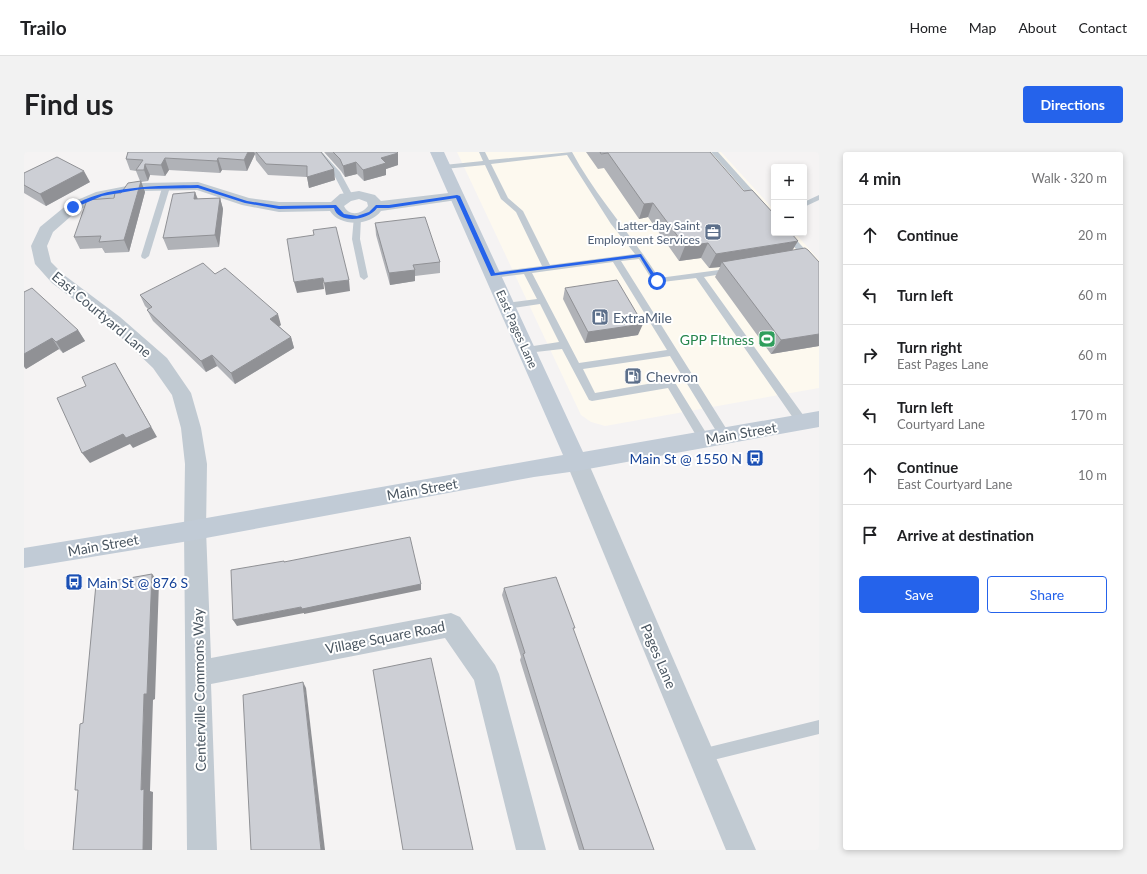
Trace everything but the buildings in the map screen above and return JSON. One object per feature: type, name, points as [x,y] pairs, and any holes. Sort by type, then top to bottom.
[{"type":"main road","name":"East Pages Lane","points":[[440,159],[577,462]]},
{"type":"main road","name":"Main Street","points":[[24,558],[195,530],[534,468],[704,440],[810,420]]},
{"type":"street","name":"East Courtyard Lane","points":[[195,530],[196,464],[191,428],[181,394],[160,363],[114,322],[58,279],[43,264],[39,246],[46,230],[73,207],[101,195],[142,187],[198,186],[246,202],[279,207],[336,206]]},
{"type":"street","points":[[349,196],[365,196],[372,199],[376,206],[371,213],[357,218],[342,215],[337,210],[336,206],[341,199],[349,196]]},
{"type":"street","points":[[376,206],[389,206],[457,196]]},
{"type":"street","name":"Pages Lane","points":[[577,462],[741,850]]},
{"type":"street","name":"Centerville Commons Way","points":[[195,530],[202,850]]},
{"type":"street","name":"Village Square Road","points":[[199,673],[451,625],[486,674],[531,850]]},
{"type":"lane","points":[[318,152],[337,174],[349,196]]},
{"type":"lane","points":[[482,152],[505,199],[519,211],[547,268]]},
{"type":"lane","points":[[440,159],[487,162],[568,152],[614,222],[641,256],[657,281],[742,268]]},
{"type":"lane","points":[[714,152],[771,216]]},
{"type":"lane","points":[[146,256],[166,187]]},
{"type":"lane","points":[[807,203],[819,197]]},
{"type":"lane","points":[[357,218],[356,239],[364,276]]},
{"type":"lane","points":[[788,236],[805,258],[819,270]]},
{"type":"lane","points":[[493,275],[641,256]]},
{"type":"lane","points":[[615,259],[725,436]]},
{"type":"lane","points":[[527,271],[592,397],[671,384],[704,440]]},
{"type":"lane","points":[[698,275],[810,420]]},
{"type":"lane","points":[[507,306],[542,301]]},
{"type":"lane","points":[[527,350],[565,345]]},
{"type":"lane","points":[[576,367],[673,352]]},
{"type":"lane","points":[[701,756],[819,727]]},
{"type":"shaded area","points":[[457,152],[721,152],[771,207],[771,236],[798,236],[819,260],[819,388],[605,426],[591,422],[581,415]]},
{"type":"place","name":"Latter-day Saint Employment Services","points":[[713,232]]},
{"type":"place","name":"ExtraMile","points":[[600,317]]},
{"type":"place","name":"GPP FItness","points":[[767,339]]},
{"type":"place","name":"Chevron","points":[[633,376]]},
{"type":"place","name":"Main St @ 1550 N","points":[[755,458]]},
{"type":"place","name":"Main St @ 876 S","points":[[74,582]]},
{"type":"route","points":[[73,207],[101,195],[142,187],[198,186],[246,202],[279,207],[336,206],[337,210],[342,215],[357,218],[371,213],[376,206],[389,206],[457,196],[493,275],[641,256],[657,281]]}]
